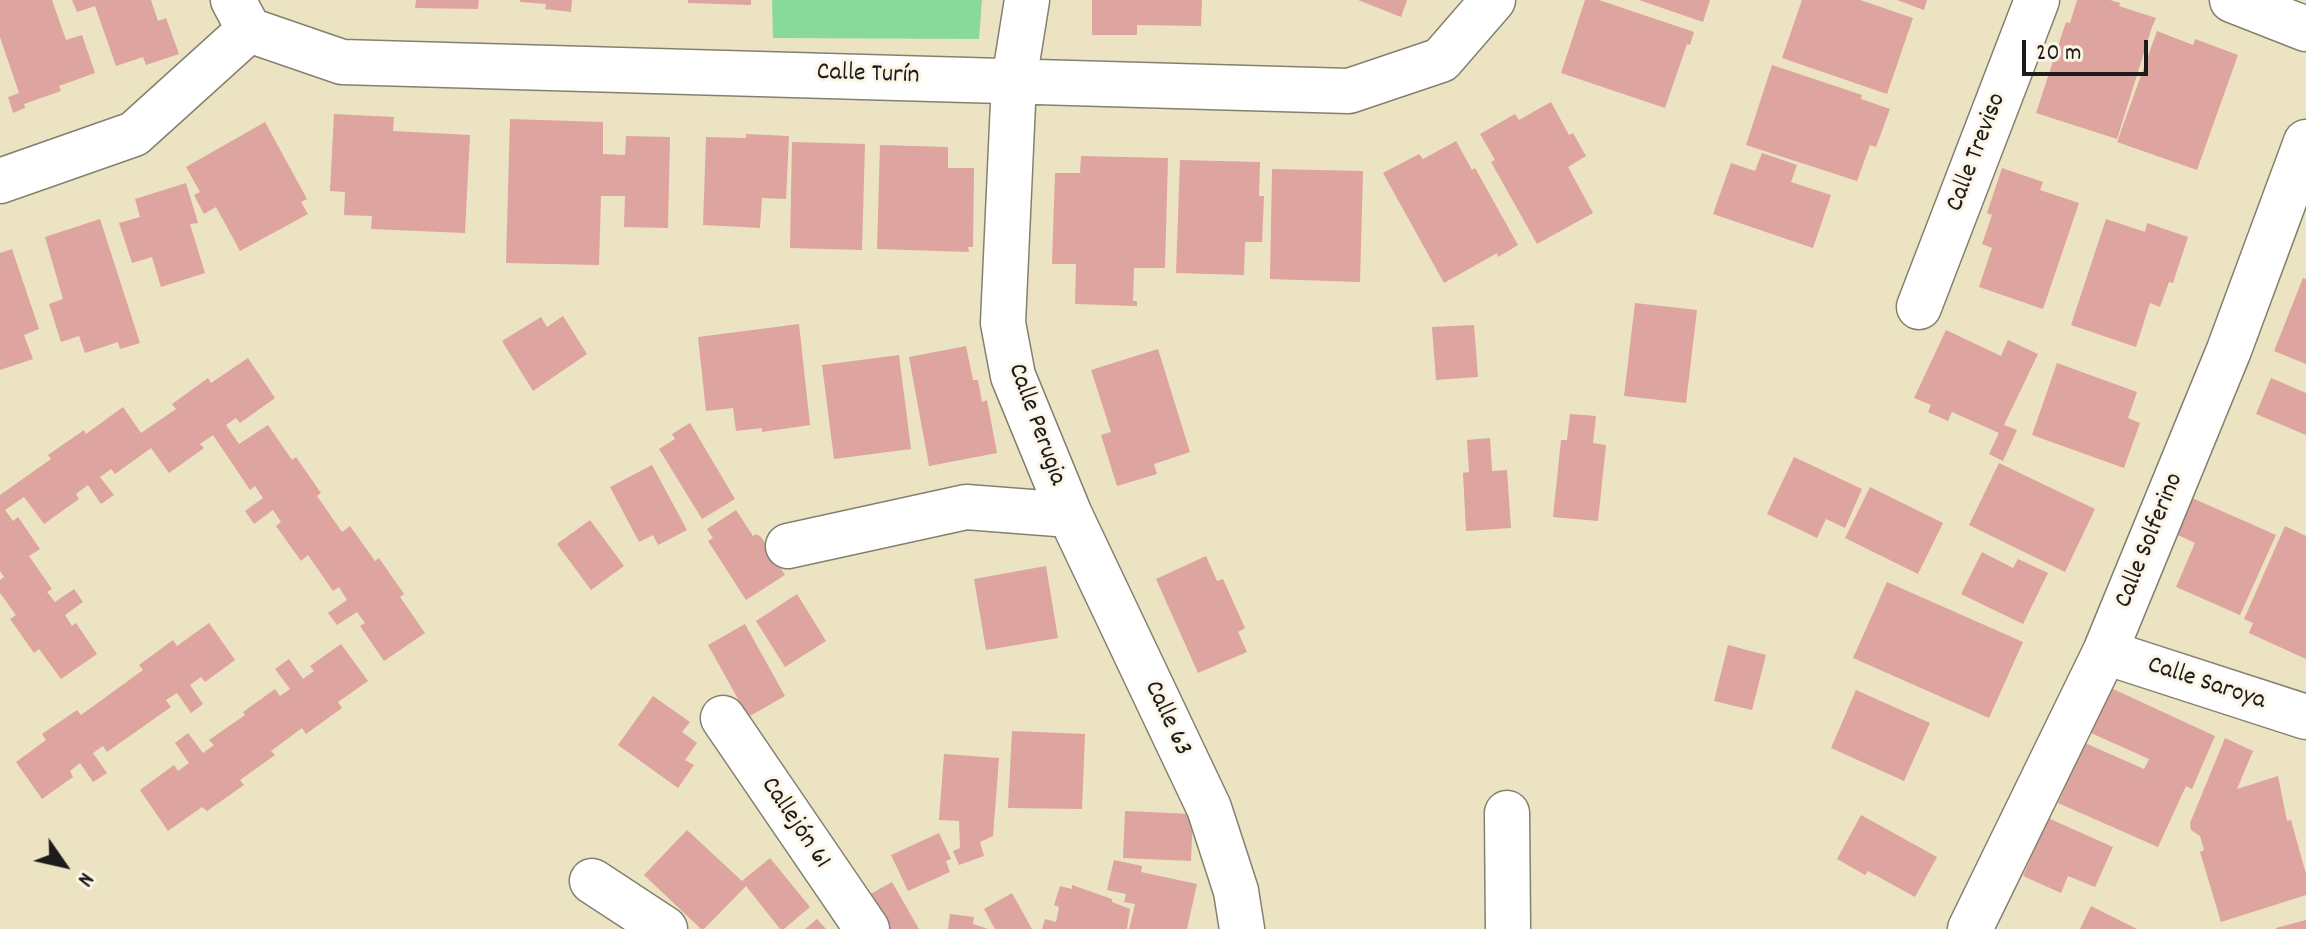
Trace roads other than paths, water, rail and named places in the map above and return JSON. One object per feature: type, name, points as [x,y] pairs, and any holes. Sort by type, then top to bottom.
[{"type":"street","name":"Calle Perugia","points":[[788,546],[966,507],[1070,515],[1013,376],[1003,323],[1014,81],[1027,0]]},
{"type":"street","name":"Calle Turín","points":[[241,15],[342,62],[1349,91],[1441,60],[1493,0]]},
{"type":"street","name":"Calle Treviso","points":[[1919,307],[2037,0]]},
{"type":"street","points":[[2232,0],[2306,29]]},
{"type":"street","points":[[0,181],[134,134],[241,15]]},
{"type":"street","name":"Calle Solferino","points":[[1970,929],[2105,652],[2229,350],[2306,142]]},
{"type":"street","name":"Calle 63","points":[[1070,515],[1209,808],[1236,891],[1242,929]]},
{"type":"street","name":"Calle Saroya","points":[[2105,652],[2306,717]]},
{"type":"street","name":"Callejón 61","points":[[723,718],[867,929]]},
{"type":"street","points":[[1507,813],[1508,929]]},
{"type":"street","points":[[592,881],[665,929]]}]
